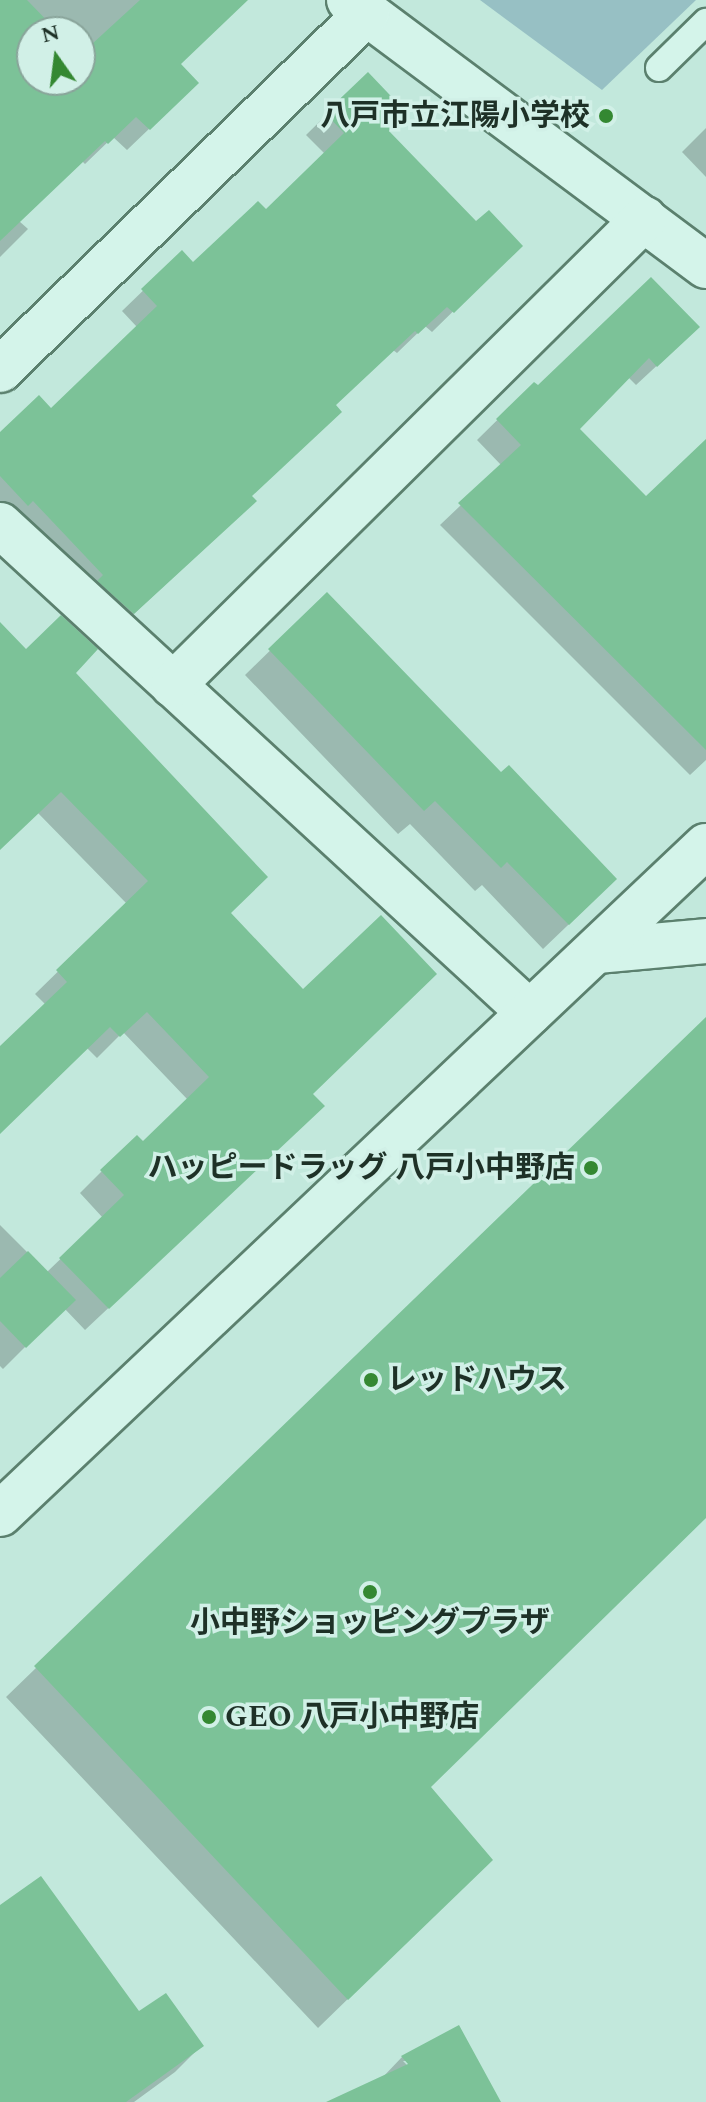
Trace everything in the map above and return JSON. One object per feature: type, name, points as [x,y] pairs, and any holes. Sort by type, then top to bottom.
[{"type":"street","points":[[0,370],[358,6],[706,266]]},
{"type":"street","points":[[173,685],[644,219]]},
{"type":"street","points":[[0,525],[530,1013]]},
{"type":"street","points":[[7,1495],[597,951],[706,846]]},
{"type":"street","points":[[597,951],[706,941]]},
{"type":"lane","points":[[659,68],[706,22]]},
{"type":"shaded area","points":[[480,0],[696,0],[602,90]]},
{"type":"building","points":[[0,0],[27,0],[42,16],[16,16],[16,96],[96,96],[96,40],[140,0],[248,0],[181,64],[199,83],[150,130],[136,117],[108,144],[105,141],[0,241]]},
{"type":"building","points":[[368,72],[407,113],[389,131],[476,221],[489,210],[523,246],[454,313],[447,307],[418,334],[415,331],[336,405],[342,412],[252,496],[257,501],[134,614],[97,581],[103,575],[33,501],[28,506],[0,476],[0,432],[39,395],[51,408],[157,306],[141,289],[182,250],[193,262],[258,201],[266,209],[344,133],[325,113]]},
{"type":"building","points":[[651,277],[700,327],[657,367],[649,358],[580,429],[646,496],[706,439],[706,750],[458,503],[521,445],[496,419],[534,382],[538,385]]},
{"type":"building","points":[[327,592],[501,772],[509,765],[617,879],[569,925],[507,862],[501,868],[435,801],[424,811],[268,649]]},
{"type":"building","points":[[61,615],[98,649],[76,673],[268,877],[231,913],[303,989],[381,915],[437,974],[313,1094],[325,1106],[109,1309],[59,1258],[124,1195],[100,1170],[137,1135],[143,1141],[209,1077],[147,1012],[120,1037],[110,1027],[0,1134],[0,1046],[67,982],[56,970],[148,881],[61,792],[0,850],[0,622],[26,649]]},
{"type":"building","name":"小中野ショッピングプラザ","points":[[706,1017],[706,1518],[431,1787],[493,1860],[348,2000],[34,1666]]},
{"type":"building","points":[[28,1251],[76,1300],[26,1348],[0,1321],[0,1278]]},
{"type":"building","points":[[41,1876],[139,2011],[166,1993],[204,2046],[126,2102],[0,2102],[0,1905]]},
{"type":"building","points":[[459,2025],[501,2102],[326,2102],[408,2064],[401,2056]]},
{"type":"place","name":"八戸市立江陽小学校","points":[[606,116]]},
{"type":"place","name":"ハッピードラッグ 八戸小中野店","points":[[591,1168]]},
{"type":"place","name":"レッドハウス","points":[[371,1380]]},
{"type":"place","name":"小中野ショッピングプラザ","points":[[370,1592]]},
{"type":"place","name":"GEO 八戸小中野店","points":[[209,1717]]}]
